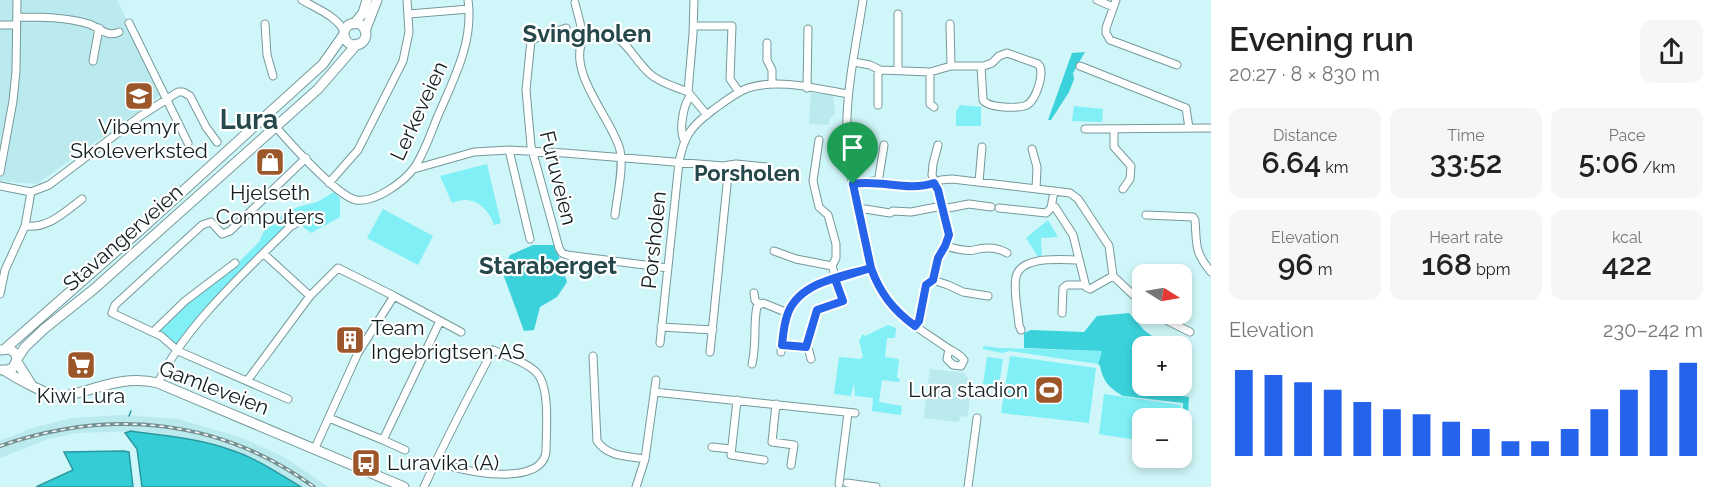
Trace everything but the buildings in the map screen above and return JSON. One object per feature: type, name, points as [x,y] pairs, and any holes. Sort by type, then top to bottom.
[{"type":"main road","points":[[367,0],[363,13],[344,33],[348,42],[357,44],[364,40],[365,31],[377,0]]},
{"type":"main road","points":[[353,24],[359,24],[365,31]]},
{"type":"main road","name":"Stavangerveien","points":[[2,348],[138,232],[323,64],[344,33]]},
{"type":"main road","name":"Stavangerveien","points":[[2,370],[10,369],[26,347],[44,329],[94,289],[318,89],[357,44]]},
{"type":"main road","name":"Stavangerveien","points":[[2,348],[12,350],[17,360]]},
{"type":"main road","points":[[17,360],[31,384]]},
{"type":"main road","name":"Gamleveien","points":[[2,370],[47,393],[64,396],[124,380],[158,383],[414,487]]},
{"type":"main road","name":"Gamleveien","points":[[380,475],[404,487]]},
{"type":"street","points":[[0,172],[14,101],[17,0]]},
{"type":"street","points":[[302,0],[342,26],[344,33]]},
{"type":"street","points":[[329,183],[358,150],[403,61],[409,14],[407,0]]},
{"type":"street","name":"Lerkeveien","points":[[275,126],[329,183],[350,198],[362,200],[381,196],[414,169],[420,158],[461,62],[468,31],[468,0]]},
{"type":"street","points":[[863,0],[848,94],[847,142],[853,184],[871,268],[883,295],[890,304],[915,326],[949,349]]},
{"type":"street","points":[[1097,0],[1115,3],[1106,28],[1107,37],[1110,40],[1177,65]]},
{"type":"street","points":[[575,3],[584,38],[579,49],[587,83],[592,98],[617,140],[621,158],[615,215]]},
{"type":"street","name":"Porsholen","points":[[684,140],[681,134],[689,94],[694,3]]},
{"type":"street","points":[[409,14],[469,9]]},
{"type":"street","points":[[898,14],[898,70]]},
{"type":"street","points":[[17,17],[68,19],[99,28],[113,35],[119,32]]},
{"type":"street","points":[[331,18],[353,24]]},
{"type":"street","points":[[129,23],[188,143]]},
{"type":"street","points":[[265,24],[267,55],[273,76]]},
{"type":"street","points":[[950,24],[951,66]]},
{"type":"street","points":[[0,25],[16,25]]},
{"type":"street","points":[[694,26],[732,26],[730,79],[739,92]]},
{"type":"street","points":[[93,61],[99,28]]},
{"type":"street","name":"Furuveien","points":[[566,28],[549,37],[527,38],[526,113],[532,151],[559,248],[567,255],[668,268]]},
{"type":"street","points":[[807,88],[808,29]]},
{"type":"street","points":[[584,38],[605,33],[617,37],[652,75],[689,94],[707,115]]},
{"type":"street","points":[[767,43],[767,60],[772,70],[772,84]]},
{"type":"street","points":[[854,62],[870,65],[880,70],[930,72],[951,66],[981,66],[992,63],[999,56],[1007,53],[1042,67],[1031,103],[1019,107],[986,105],[983,100],[981,66]]},
{"type":"street","points":[[1080,66],[1186,108],[1189,128]]},
{"type":"street","points":[[878,105],[880,70]]},
{"type":"street","points":[[930,72],[930,104],[934,107]]},
{"type":"street","name":"Porsholen","points":[[660,343],[679,162],[684,140],[699,121],[707,115],[739,92],[757,86],[772,84],[848,94]]},
{"type":"street","points":[[0,186],[31,192],[49,185],[166,99],[183,92],[190,96],[217,142]]},
{"type":"street","points":[[1085,129],[1211,128]]},
{"type":"street","points":[[1114,130],[1114,147],[1131,166],[1130,179],[1123,189]]},
{"type":"street","points":[[811,359],[806,347],[817,310],[843,301],[832,266],[836,258],[836,244],[828,215],[819,207],[813,181],[819,140]]},
{"type":"street","points":[[878,183],[884,145]]},
{"type":"street","points":[[915,326],[920,318],[926,285],[933,280],[938,258],[949,235],[938,190],[934,183],[933,164],[938,145]]},
{"type":"street","points":[[979,182],[982,147]]},
{"type":"street","points":[[1032,149],[1036,163],[1036,189]]},
{"type":"street","points":[[414,169],[474,152],[509,150],[766,167]]},
{"type":"street","points":[[509,150],[530,239]]},
{"type":"street","points":[[288,399],[178,351],[153,332],[112,313],[116,305],[202,225],[211,222],[222,234],[230,231],[306,158]]},
{"type":"street","points":[[710,352],[729,165]]},
{"type":"street","points":[[853,184],[867,181],[889,185],[927,185],[946,179],[1070,193],[1078,199],[1109,246],[1113,276],[1132,294]]},
{"type":"street","points":[[864,209],[890,213],[893,211],[911,212],[969,204],[1046,213],[1051,208],[1054,191]]},
{"type":"street","points":[[0,294],[8,265],[25,226],[31,192]]},
{"type":"street","points":[[25,226],[48,224],[82,199]]},
{"type":"street","points":[[1055,207],[1073,236],[1085,285],[1090,289],[1113,276]]},
{"type":"street","points":[[1146,215],[1193,217],[1198,254],[1211,272]]},
{"type":"street","points":[[158,383],[198,324],[295,224]]},
{"type":"street","points":[[1064,237],[1073,236]]},
{"type":"street","points":[[945,246],[972,250],[980,247],[1002,250],[1007,253]]},
{"type":"street","points":[[774,251],[796,259],[832,266]]},
{"type":"street","points":[[264,254],[310,296]]},
{"type":"street","points":[[1021,330],[1016,281],[1019,270],[1030,262],[1079,260]]},
{"type":"street","points":[[153,332],[185,301],[235,263]]},
{"type":"street","points":[[8,265],[16,269]]},
{"type":"street","points":[[247,381],[310,296],[338,268],[460,332]]},
{"type":"street","points":[[806,347],[781,349],[792,304],[806,290],[871,268]]},
{"type":"street","points":[[933,280],[963,292],[988,296]]},
{"type":"street","points":[[1062,313],[1063,288],[1067,285],[1085,285]]},
{"type":"street","points":[[754,293],[755,300],[759,304]]},
{"type":"street","points":[[315,448],[358,353],[394,296]]},
{"type":"street","points":[[759,304],[763,303],[788,313]]},
{"type":"street","points":[[752,364],[756,336],[755,316],[759,304]]},
{"type":"street","points":[[383,440],[440,321]]},
{"type":"street","points":[[1174,324],[1190,332]]},
{"type":"street","points":[[661,327],[713,330]]},
{"type":"street","points":[[424,487],[436,461],[493,350],[534,370],[545,389],[546,452],[544,462],[535,474],[516,482],[495,482],[474,477],[436,461]]},
{"type":"street","points":[[593,356],[597,441],[608,452],[645,459]]},
{"type":"street","points":[[636,487],[645,459],[656,381]]},
{"type":"street","points":[[654,392],[851,413],[843,483],[876,487]]},
{"type":"street","points":[[737,400],[731,455],[764,460]]},
{"type":"street","points":[[776,405],[772,442],[794,445],[791,465]]},
{"type":"street","points":[[329,418],[405,450]]},
{"type":"street","points":[[968,487],[977,418]]},
{"type":"street","points":[[712,447],[731,449]]},
{"type":"shaded area","points":[[0,0],[117,0],[162,94],[37,184],[0,181]]},
{"type":"shaded area","points":[[1085,52],[1073,73],[1074,79],[1069,92],[1051,120],[1048,120],[1072,53]]},
{"type":"shaded area","points":[[811,92],[832,95],[835,113],[829,120],[829,125],[809,124]]},
{"type":"shaded area","points":[[960,105],[981,107],[981,126],[956,126],[956,112]]},
{"type":"shaded area","points":[[1074,106],[1103,109],[1102,122],[1072,121]]},
{"type":"shaded area","points":[[487,164],[501,223],[494,225],[488,212],[478,204],[466,200],[452,203],[440,176]]},
{"type":"shaded area","points":[[334,192],[340,198],[340,217],[311,233],[293,219],[177,346],[159,331],[179,308],[238,263],[259,242],[264,231],[284,214],[317,202]]},
{"type":"shaded area","points":[[383,209],[433,236],[418,265],[367,238]]},
{"type":"shaded area","points":[[1048,220],[1058,237],[1041,238],[1042,259],[1040,260],[1026,238]]},
{"type":"shaded area","points":[[533,245],[555,245],[567,282],[557,297],[540,307],[534,330],[524,331],[502,271],[510,255]]},
{"type":"shaded area","points":[[1129,313],[1132,316],[1132,324],[1139,324],[1152,336],[1132,336],[1132,396],[1189,397],[1188,408],[1183,408],[1183,403],[1123,396],[1118,393],[1107,384],[1098,364],[1102,351],[1024,348],[1024,333],[1031,330],[1084,332],[1097,316]]},
{"type":"shaded area","points":[[888,325],[896,328],[895,338],[887,338],[885,357],[899,359],[897,378],[900,379],[899,382],[882,380],[879,402],[902,406],[901,415],[872,411],[873,398],[855,396],[854,382],[851,396],[834,394],[839,357],[861,359],[863,356],[859,341],[863,334],[865,336]]},
{"type":"shaded area","points":[[983,346],[1102,351],[1098,364],[1010,351],[1002,353],[983,349]]},
{"type":"shaded area","name":"Lura stadion","points":[[1010,356],[1096,368],[1089,423],[1001,413]]},
{"type":"shaded area","points":[[987,357],[1003,359],[999,386],[983,384]]},
{"type":"shaded area","points":[[930,369],[964,373],[971,382],[968,416],[960,417],[960,420],[956,422],[924,418]]},
{"type":"shaded area","points":[[1104,394],[1181,405],[1181,408],[1132,408],[1132,439],[1099,434]]},
{"type":"shaded area","points":[[123,415],[178,419],[240,437],[286,458],[328,487],[298,487],[231,451],[194,440],[141,431],[76,433],[48,439],[0,458],[0,440],[25,430],[71,418]]},
{"type":"shaded area","points":[[131,431],[219,446],[258,462],[301,487],[142,487],[137,449],[125,433]]},
{"type":"shaded area","points":[[64,452],[129,452],[133,487],[36,487],[73,470]]},
{"type":"waterway","points":[[129,416],[131,411]]},
{"type":"railway","points":[[0,446],[41,434],[82,427],[123,424],[163,426],[202,434],[240,446],[278,464],[314,487]]},
{"type":"place","name":"Vibemyr Skoleverksted","points":[[139,96]]},
{"type":"place","name":"Hjelseth Computers","points":[[270,162]]},
{"type":"place","name":"Team Ingebrigtsen AS","points":[[350,340]]},
{"type":"place","name":"Kiwi Lura","points":[[81,365]]},
{"type":"place","name":"Lura stadion","points":[[1049,390]]},
{"type":"place","name":"Luravika (A)","points":[[366,463]]},
{"type":"district","name":"Svingholen","points":[[587,34]]},
{"type":"district","name":"Lura","points":[[249,120]]},
{"type":"district","name":"Porsholen","points":[[747,173]]},
{"type":"district","name":"Staraberget","points":[[548,266]]},
{"type":"route","points":[[853,184],[867,181],[885,185],[934,183],[938,190],[949,235],[938,258],[933,280],[926,285],[919,321],[915,326],[890,304],[876,282],[871,268],[835,279],[806,290],[792,304],[788,313],[782,345],[806,347],[817,310],[843,301],[835,279],[871,268],[853,184]]}]
